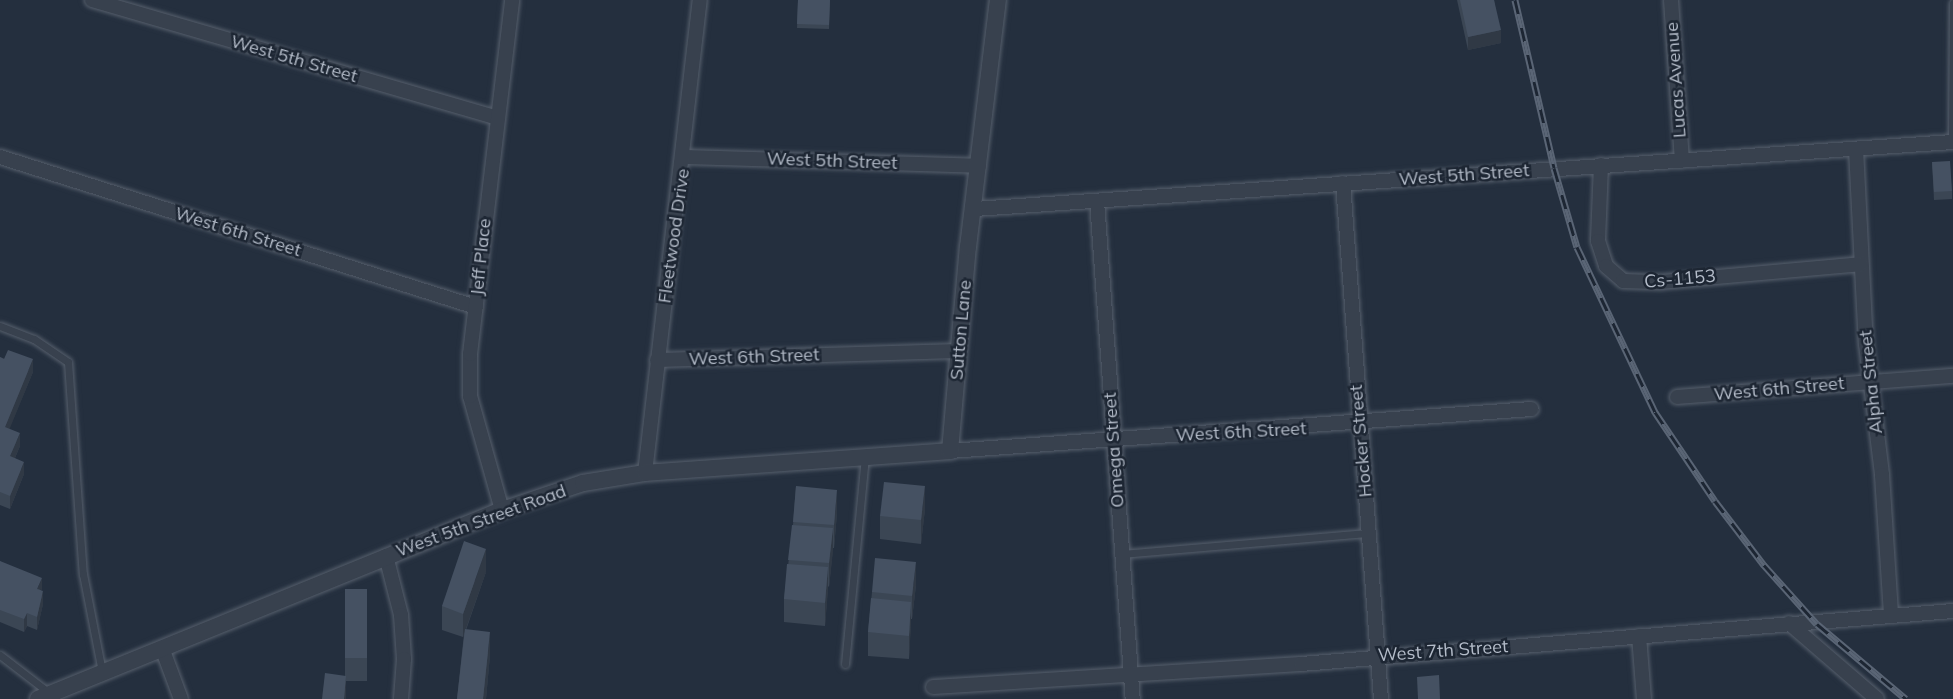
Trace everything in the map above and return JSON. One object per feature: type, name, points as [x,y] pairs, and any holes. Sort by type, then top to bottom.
[{"type":"street","name":"West 5th Street","points":[[92,0],[496,117]]},
{"type":"street","name":"Jeff Place","points":[[502,510],[470,396],[476,307],[496,117],[512,0]]},
{"type":"street","name":"Fleetwood Drive","points":[[645,473],[657,360],[684,157],[700,0]]},
{"type":"street","points":[[979,166],[998,0]]},
{"type":"street","name":"Lucas Avenue","points":[[1671,0],[1682,161]]},
{"type":"street","name":"West 5th Street","points":[[975,209],[1953,142]]},
{"type":"street","name":"Alpha Street","points":[[1856,149],[1870,381],[1891,615]]},
{"type":"street","name":"West 6th Street","points":[[0,157],[476,307]]},
{"type":"street","name":"West 5th Street","points":[[684,157],[979,166]]},
{"type":"street","name":"Cs-1153","points":[[1601,165],[1598,241],[1606,266],[1623,281],[1661,282],[1862,264]]},
{"type":"street","name":"Sutton Lane","points":[[950,451],[979,166]]},
{"type":"street","name":"Hocker Street","points":[[1343,183],[1381,699]]},
{"type":"street","name":"Omega Street","points":[[1097,201],[1133,699]]},
{"type":"street","name":"West 6th Street","points":[[657,360],[959,351]]},
{"type":"street","name":"West 6th Street","points":[[1677,397],[1953,376]]},
{"type":"street","name":"West 6th Street","points":[[950,451],[1531,410]]},
{"type":"street","name":"West 5th Street Road","points":[[44,697],[386,556],[502,510],[583,483],[645,473],[950,451]]},
{"type":"street","points":[[386,556],[401,615],[404,659],[400,699]]},
{"type":"street","name":"West 7th Street","points":[[933,687],[1131,672],[1300,664],[1953,611]]},
{"type":"street","points":[[1789,623],[1877,699]]},
{"type":"street","points":[[1639,636],[1644,699]]},
{"type":"street","points":[[162,648],[181,699]]},
{"type":"lane","points":[[1953,3],[1953,142]]},
{"type":"lane","points":[[0,326],[34,339],[68,362],[83,574],[102,672]]},
{"type":"lane","points":[[845,664],[865,457]]},
{"type":"lane","points":[[1122,554],[1369,533]]},
{"type":"lane","points":[[0,655],[44,697]]},
{"type":"building","points":[[798,0],[830,0],[829,25],[797,24]]},
{"type":"building","points":[[1460,0],[1494,0],[1501,30],[1468,37]]},
{"type":"building","points":[[1950,161],[1952,191],[1934,192],[1932,162]]},
{"type":"building","points":[[8,350],[33,359],[5,427],[20,433],[10,456],[24,462],[10,496],[0,492],[0,357],[4,359]]},
{"type":"building","points":[[884,482],[925,486],[921,520],[880,516]]},
{"type":"building","points":[[796,486],[837,490],[834,525],[793,522]]},
{"type":"building","points":[[792,525],[833,528],[829,563],[788,560]]},
{"type":"building","points":[[464,541],[486,549],[463,614],[442,606]]},
{"type":"building","points":[[875,558],[916,562],[912,596],[872,592]]},
{"type":"building","points":[[0,561],[42,578],[37,589],[43,591],[37,617],[27,613],[24,619],[0,610]]},
{"type":"building","points":[[787,564],[828,567],[825,603],[784,599]]},
{"type":"building","points":[[345,589],[367,589],[367,658],[345,658]]},
{"type":"building","points":[[871,598],[911,602],[909,636],[868,632]]},
{"type":"building","points":[[465,629],[490,632],[483,699],[457,699]]},
{"type":"building","points":[[325,673],[346,676],[344,699],[322,699]]},
{"type":"building","points":[[1439,675],[1440,699],[1418,699],[1417,677]]},
{"type":"railway","points":[[1515,0],[1554,168],[1577,247],[1655,412],[1715,501],[1764,565],[1817,624],[1906,699]]}]
